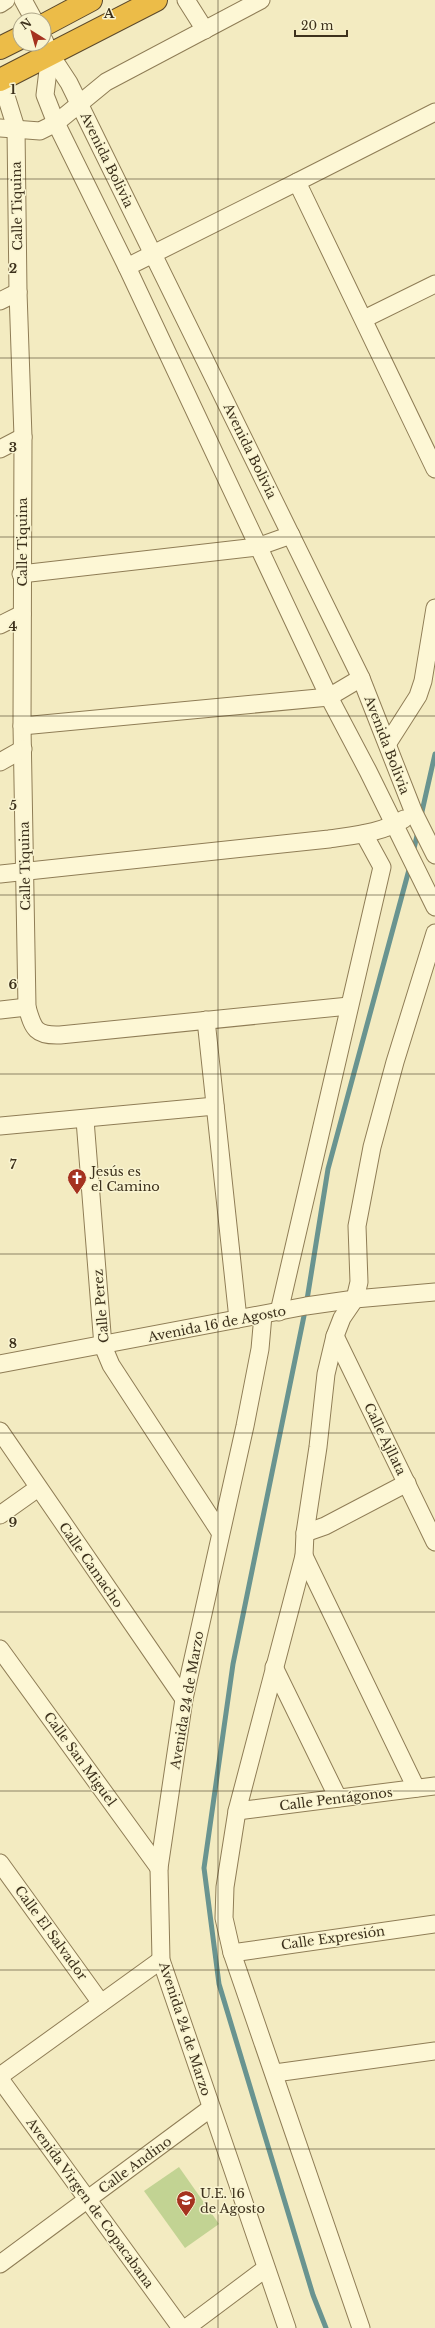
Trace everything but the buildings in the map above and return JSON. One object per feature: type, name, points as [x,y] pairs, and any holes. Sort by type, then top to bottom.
[{"type":"highway","points":[[52,21],[91,0]]},
{"type":"highway","points":[[52,45],[156,0]]},
{"type":"highway","points":[[0,48],[12,42]]},
{"type":"highway","points":[[0,80],[40,52]]},
{"type":"street","points":[[0,4],[6,0]]},
{"type":"street","points":[[23,0],[30,12]]},
{"type":"street","points":[[186,0],[205,30]]},
{"type":"street","points":[[8,128],[40,131],[56,122],[106,82],[261,0]]},
{"type":"street","name":"Avenida Bolivia","points":[[47,52],[44,95],[56,122],[127,267],[257,547],[329,697],[368,771],[435,907]]},
{"type":"street","name":"Avenida Bolivia","points":[[50,52],[79,103],[361,678],[388,743],[414,813],[433,851]]},
{"type":"street","name":"Calle Tiquina","points":[[0,80],[8,128],[18,292],[23,437],[21,574],[22,726],[28,1007],[35,1028],[40,1033],[48,1036],[349,1006]]},
{"type":"street","points":[[127,267],[435,112]]},
{"type":"street","points":[[297,182],[435,469]]},
{"type":"street","points":[[364,319],[435,284]]},
{"type":"street","points":[[0,301],[18,292]]},
{"type":"street","points":[[0,449],[23,437]]},
{"type":"street","points":[[21,574],[257,547],[291,534]]},
{"type":"street","points":[[388,743],[411,709],[423,681],[435,608]]},
{"type":"street","points":[[0,625],[22,614]]},
{"type":"street","points":[[22,726],[329,697],[361,678]]},
{"type":"street","points":[[0,762],[23,749]]},
{"type":"street","points":[[0,874],[364,834],[395,825],[414,813]]},
{"type":"street","name":"Avenida 24 de Marzo","points":[[287,2328],[265,2269],[160,1960],[159,1868],[184,1699],[220,1532],[245,1426],[260,1350],[271,1313],[349,1006],[382,867],[364,834]]},
{"type":"street","points":[[362,2328],[275,2073],[232,1953],[224,1918],[225,1887],[237,1811],[304,1556],[304,1533],[318,1447],[326,1374],[335,1336],[342,1318],[355,1299],[360,1276],[357,1226],[372,1147],[395,1062],[435,933]]},
{"type":"street","points":[[0,1010],[28,1007]]},
{"type":"street","points":[[206,1020],[238,1319]]},
{"type":"street","points":[[0,1126],[85,1120],[215,1106]]},
{"type":"street","name":"Calle Perez","points":[[85,1120],[103,1346],[111,1365],[220,1532]]},
{"type":"street","name":"Avenida 16 de Agosto","points":[[0,1364],[103,1346],[238,1319],[355,1299],[435,1292]]},
{"type":"street","name":"Calle Ajllata","points":[[335,1336],[435,1542]]},
{"type":"street","name":"Calle Camacho","points":[[0,1431],[184,1699]]},
{"type":"street","points":[[304,1533],[325,1526],[407,1483]]},
{"type":"street","points":[[0,1515],[38,1488]]},
{"type":"street","points":[[304,1556],[416,1788]]},
{"type":"street","name":"Calle San Miguel","points":[[0,1649],[159,1868]]},
{"type":"street","points":[[274,1667],[338,1798]]},
{"type":"street","name":"Calle Pentágonos","points":[[237,1811],[435,1786]]},
{"type":"street","name":"Calle El Salvador","points":[[0,1863],[101,2003]]},
{"type":"street","name":"Calle Expresión","points":[[232,1953],[435,1924]]},
{"type":"street","points":[[0,2078],[160,1960]]},
{"type":"street","points":[[275,2073],[435,2051]]},
{"type":"street","name":"Avenida Virgen de Copacabana","points":[[0,2078],[181,2328]]},
{"type":"street","name":"Calle Andino","points":[[0,2264],[211,2108]]},
{"type":"street","points":[[186,2328],[265,2269]]},
{"type":"green space","points":[[179,2167],[219,2224],[185,2248],[144,2191]]},
{"type":"waterway","points":[[421,816],[435,754]]},
{"type":"waterway","points":[[413,853],[418,831]]},
{"type":"waterway","points":[[326,2328],[313,2295],[219,1984],[204,1868],[233,1664],[306,1306],[328,1169],[410,866]]},
{"type":"place","name":"Jesús es el Camino","points":[[77,1195]]},
{"type":"place","name":"U.E. 16 de Agosto","points":[[186,2217]]}]
